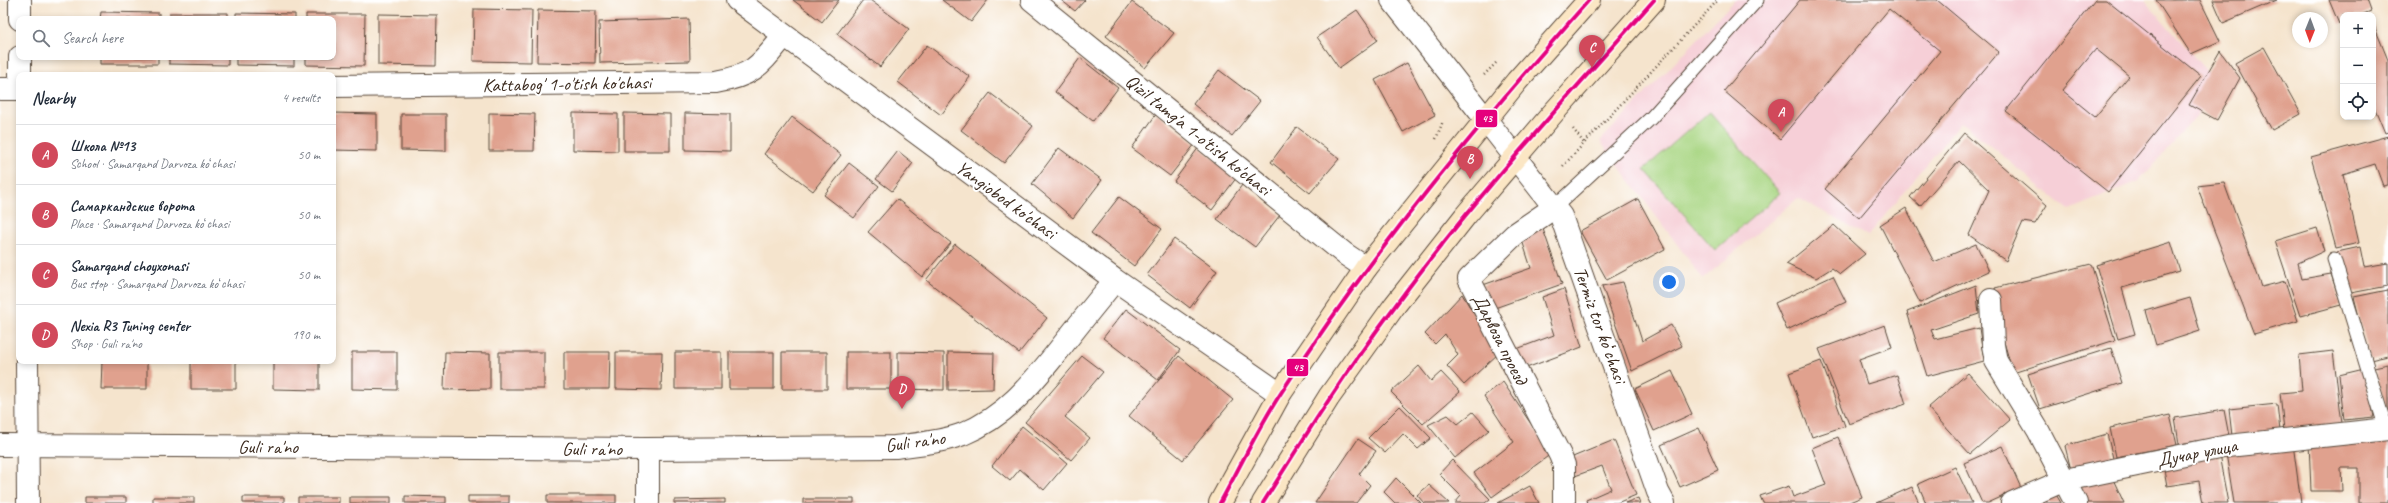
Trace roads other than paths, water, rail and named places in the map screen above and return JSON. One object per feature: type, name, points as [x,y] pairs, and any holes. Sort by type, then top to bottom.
[{"type":"main road","points":[[1220,503],[1280,394],[1366,268],[1517,81],[1589,0]]},
{"type":"main road","points":[[1263,503],[1328,397],[1395,305],[1466,215],[1654,0]]},
{"type":"street","points":[[20,0],[20,16]]},
{"type":"street","name":"Yangiobod ko'chasi","points":[[737,0],[1115,280],[1280,394]]},
{"type":"street","name":"Qizil tamg'a 1-o'tish ko'chasi","points":[[1032,0],[1345,254],[1366,268]]},
{"type":"street","name":"Termiz tor koʻchasi","points":[[1392,0],[1561,216],[1658,492],[1664,503]]},
{"type":"street","name":"Kattabog' 1-o'tish ko'chasi","points":[[336,86],[716,82],[739,78],[757,69],[784,36]]},
{"type":"street","points":[[20,60],[20,72]]},
{"type":"street","points":[[0,89],[16,89]]},
{"type":"street","name":"Дарвоза проезд","points":[[1555,208],[1514,235],[1469,279],[1560,455],[1564,465],[1564,503]]},
{"type":"street","name":"Guli ra'no","points":[[0,445],[648,449],[895,447],[929,443],[963,434],[992,419],[1012,404],[1028,388],[1115,280]]},
{"type":"street","points":[[1991,300],[1993,345],[1996,361],[2038,430],[2076,503]]},
{"type":"street","points":[[27,364],[29,446],[28,503]]},
{"type":"street","name":"Дучар улица","points":[[2012,503],[2065,480],[2228,446],[2387,429]]},
{"type":"street","points":[[648,449],[648,503]]},
{"type":"lane","points":[[1555,208],[1652,118],[1757,0]]},
{"type":"lane","points":[[2334,259],[2387,429]]},
{"type":"place","name":"Samarqand choyxonasi","points":[[1592,68]]},
{"type":"place","name":"Школа №13","points":[[1781,132]]},
{"type":"place","name":"Самаркандские ворота","points":[[1470,179]]},
{"type":"place","name":"Nexia R3 Tuning center","points":[[902,409]]}]
